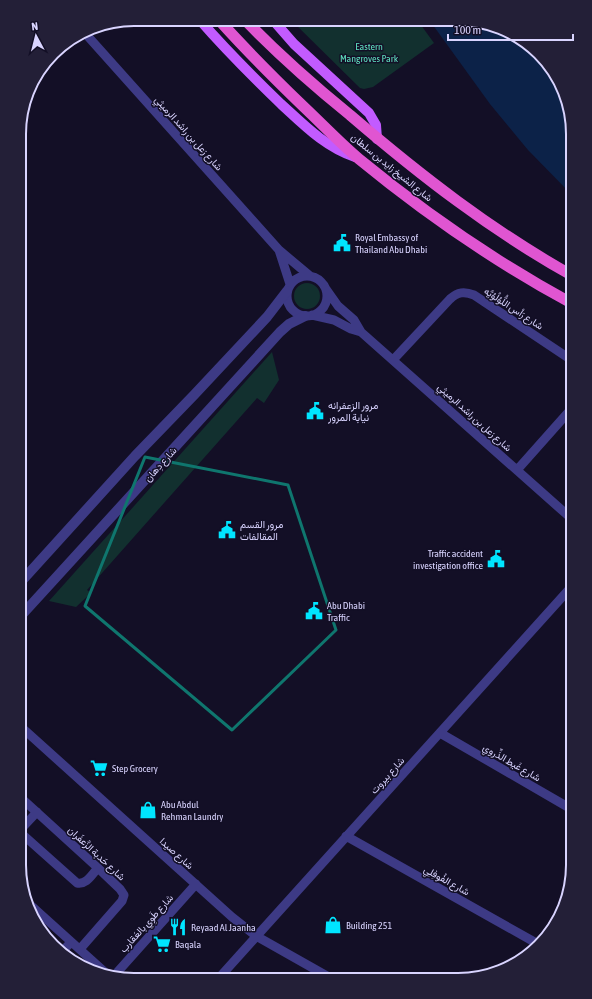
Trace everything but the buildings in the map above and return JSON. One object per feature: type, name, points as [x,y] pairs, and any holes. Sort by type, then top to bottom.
[{"type":"highway","name":"شارع الشيخ زايد بن سلطان","points":[[226,26],[263,66],[358,158],[414,201],[470,241],[566,300]]},
{"type":"highway","name":"شارع الشيخ زايد بن سلطان","points":[[251,26],[290,65],[407,164],[494,227],[566,272]]},
{"type":"main road","points":[[205,26],[250,74],[321,140],[339,151],[358,158]]},
{"type":"main road","points":[[278,26],[294,44],[369,113],[376,125],[378,139]]},
{"type":"street","name":"شارع زعل بن راشد الرميثي","points":[[88,36],[279,250],[310,276]]},
{"type":"street","name":"شارع زعل بن راشد الرميثي","points":[[279,250],[289,287]]},
{"type":"street","points":[[26,576],[135,456],[267,317],[289,287],[299,277],[310,276],[320,280],[326,289],[327,296],[323,308],[309,316],[298,314],[288,305],[286,298],[289,287]]},
{"type":"street","name":"شارع زعل بن راشد الرميثي","points":[[326,289],[338,306],[354,320],[361,332],[566,514]]},
{"type":"street","name":"شارع رَأس اللُّؤلُؤيَّه","points":[[393,360],[455,294],[462,292],[467,292],[474,295],[566,356]]},
{"type":"street","name":"شارع زعل بن راشد الرميثي","points":[[309,316],[334,320],[351,329],[361,332]]},
{"type":"street","name":"شارع دِهان","points":[[26,610],[280,332],[290,324],[309,316]]},
{"type":"street","points":[[517,470],[566,415]]},
{"type":"street","name":"شارع بيروت","points":[[223,973],[566,593]]},
{"type":"street","name":"شارع صيدا","points":[[26,731],[232,917],[256,936],[322,973]]},
{"type":"street","name":"شارع غَيط الذِّروي","points":[[440,733],[566,806]]},
{"type":"street","name":"شارع حَدبة الزَّعفَران","points":[[26,802],[98,868],[122,891],[124,895],[124,899],[80,949]]},
{"type":"street","points":[[26,824],[37,812]]},
{"type":"street","name":"شارع الفُوفِلِي","points":[[346,836],[534,941]]},
{"type":"street","points":[[26,838],[77,883],[86,882],[98,868]]},
{"type":"street","name":"شارع طَوِي بالعَقارب","points":[[118,972],[196,884]]},
{"type":"street","points":[[36,910],[99,967]]},
{"type":"street","points":[[65,948],[71,942]]},
{"type":"highlighted area","points":[[145,457],[288,485],[336,630],[232,730],[85,606]]},
{"type":"green space","name":"Eastern Mangroves Park","points":[[297,26],[422,26],[434,43],[373,87],[364,89],[360,88]]},
{"type":"green space","points":[[307,283],[316,287],[320,296],[316,305],[307,309],[298,305],[294,296],[298,287]]},
{"type":"green space","points":[[272,352],[279,380],[264,403],[257,398],[87,590],[91,593],[76,607],[49,601]]},
{"type":"water","points":[[434,26],[472,27],[499,34],[524,48],[544,68],[558,93],[564,113],[566,134],[566,189],[528,150],[490,104]]},
{"type":"place","name":"Royal Embassy of Thailand Abu Dhabi","points":[[342,243]]},
{"type":"place","name":"مرور الزعفرانه نيابة المرور","points":[[315,411]]},
{"type":"place","name":"مرور القسم المقالفات","points":[[227,530]]},
{"type":"place","name":"Traffic accident investigation office","points":[[496,559]]},
{"type":"place","name":"Abu Dhabi Traffic","points":[[314,611]]},
{"type":"place","name":"Step Grocery","points":[[99,768]]},
{"type":"place","name":"Abu Abdul Rehman Laundry","points":[[148,810]]},
{"type":"place","name":"Building 251","points":[[333,925]]},
{"type":"place","name":"Reyaad Al Jaanha","points":[[178,927]]},
{"type":"place","name":"Baqala","points":[[162,944]]}]
